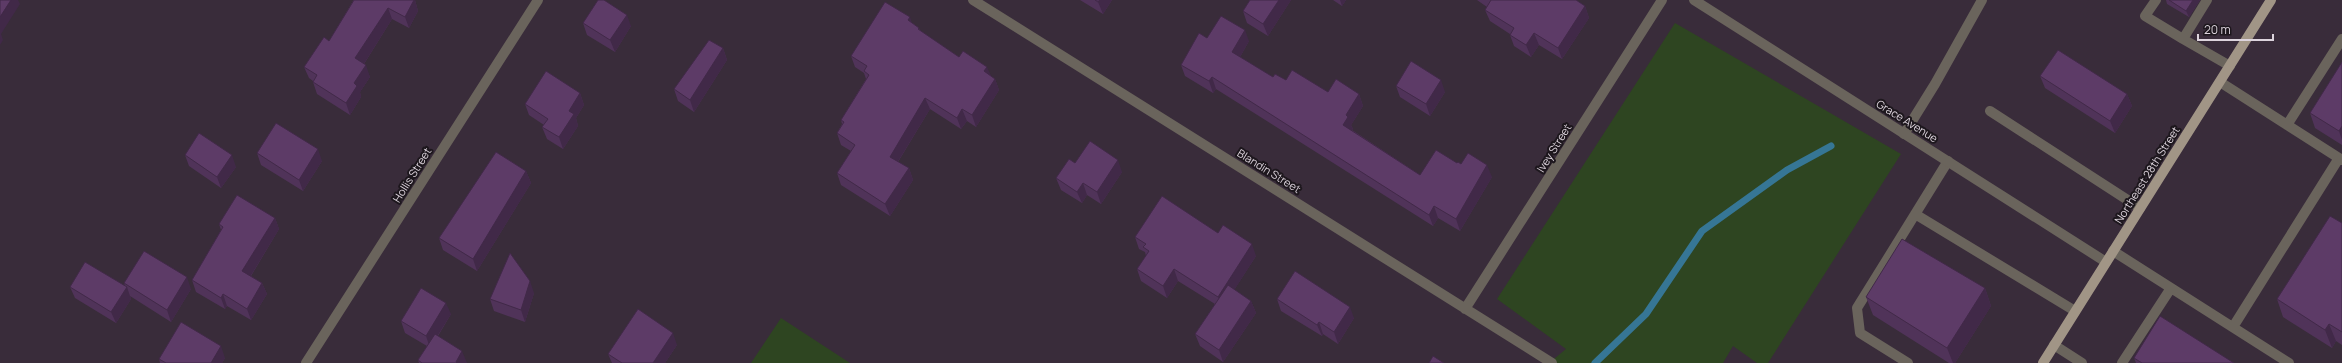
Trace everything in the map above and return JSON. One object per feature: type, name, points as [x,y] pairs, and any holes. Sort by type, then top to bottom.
[{"type":"main road","name":"Northeast 28th Street","points":[[2043,363],[2271,0]]},
{"type":"street","name":"Hollis Street","points":[[306,363],[538,0]]},
{"type":"street","name":"Blandin Street","points":[[973,0],[1552,363]]},
{"type":"street","name":"Ivey Street","points":[[1465,309],[1662,0]]},
{"type":"street","name":"Grace Avenue","points":[[1694,0],[2106,262]]},
{"type":"street","points":[[1904,134],[1935,84],[1982,0]]},
{"type":"street","points":[[2156,0],[2145,16],[2230,66]]},
{"type":"street","points":[[2182,39],[2207,0]]},
{"type":"street","points":[[2287,125],[2342,39]]},
{"type":"street","points":[[2220,82],[2341,159],[2233,327]]},
{"type":"street","points":[[1990,111],[2140,208]]},
{"type":"street","points":[[1908,363],[1860,333],[1857,308],[1948,161]]},
{"type":"street","points":[[1915,214],[2075,311]]},
{"type":"street","points":[[2113,251],[2289,363]]},
{"type":"street","points":[[2122,363],[2171,288]]},
{"type":"street","points":[[2054,345],[2082,363]]},
{"type":"green space","points":[[1675,23],[1901,154],[1768,363],[1757,363],[1733,346],[1723,363],[1549,363],[1566,349],[1497,299]]},
{"type":"green space","points":[[781,318],[850,363],[751,363]]},
{"type":"building","points":[[0,0],[11,0],[0,17]]},
{"type":"building","points":[[354,0],[414,0],[405,17],[388,8],[355,58],[366,65],[354,83],[357,86],[346,103],[313,82],[317,75],[304,67],[324,37],[329,41]]},
{"type":"building","points":[[598,0],[604,0],[627,15],[610,40],[583,23]]},
{"type":"building","points":[[1250,0],[1279,0],[1263,24],[1243,11]]},
{"type":"building","points":[[1491,0],[1576,0],[1585,6],[1558,48],[1534,33],[1526,45],[1510,35],[1514,28],[1485,10]]},
{"type":"building","points":[[2169,0],[2193,0],[2186,11]]},
{"type":"building","points":[[885,2],[910,17],[908,20],[919,28],[918,29],[959,57],[963,51],[987,67],[984,71],[995,79],[972,115],[962,109],[957,118],[925,98],[890,157],[909,168],[885,204],[837,173],[855,145],[837,133],[844,122],[841,120],[869,75],[864,71],[867,66],[851,56]]},
{"type":"building","points":[[1221,16],[1245,30],[1232,52],[1273,77],[1275,74],[1286,80],[1292,70],[1328,92],[1336,79],[1359,94],[1346,115],[1348,117],[1343,125],[1420,175],[1436,150],[1457,163],[1458,162],[1461,164],[1468,153],[1487,165],[1456,219],[1434,206],[1429,215],[1212,77],[1209,81],[1181,65],[1199,33],[1207,38]]},
{"type":"building","points":[[709,40],[723,48],[690,100],[674,89]]},
{"type":"building","points":[[2058,50],[2127,94],[2110,121],[2040,76]]},
{"type":"building","points":[[1411,61],[1441,80],[1426,104],[1396,86]]},
{"type":"building","points":[[2342,62],[2342,126],[2339,131],[2310,113]]},
{"type":"building","points":[[546,71],[580,93],[569,111],[574,114],[559,137],[542,127],[548,119],[525,104]]},
{"type":"building","points":[[276,123],[318,149],[299,180],[257,153]]},
{"type":"building","points":[[199,133],[232,155],[217,177],[185,155]]},
{"type":"building","points":[[1090,141],[1118,160],[1097,192],[1083,183],[1077,192],[1056,178],[1069,159],[1075,163]]},
{"type":"building","points":[[496,152],[526,171],[473,259],[439,238]]},
{"type":"building","points":[[237,195],[275,218],[242,271],[262,283],[247,309],[223,294],[221,298],[192,280],[223,227],[219,224]]},
{"type":"building","points":[[1162,196],[1218,233],[1223,225],[1252,244],[1218,297],[1174,269],[1163,286],[1137,269],[1149,251],[1143,247],[1146,244],[1135,237]]},
{"type":"building","points":[[2330,216],[2342,223],[2342,332],[2329,324],[2325,330],[2277,299]]},
{"type":"building","points":[[1902,239],[1985,288],[1947,348],[1866,297]]},
{"type":"building","points":[[144,251],[187,277],[167,310],[124,283]]},
{"type":"building","points":[[510,253],[530,281],[521,310],[490,299]]},
{"type":"building","points":[[85,262],[127,287],[111,312],[70,287]]},
{"type":"building","points":[[1295,271],[1350,307],[1334,332],[1319,322],[1317,325],[1277,299]]},
{"type":"building","points":[[1228,285],[1251,301],[1219,350],[1195,334]]},
{"type":"building","points":[[421,288],[446,303],[426,336],[401,321]]},
{"type":"building","points":[[638,309],[673,333],[653,363],[622,363],[608,354]]},
{"type":"building","points":[[2160,316],[2234,363],[2142,363],[2134,358]]},
{"type":"building","points":[[181,322],[221,346],[211,363],[166,363],[159,359]]},
{"type":"building","points":[[435,334],[462,351],[456,362],[457,363],[422,363],[418,360]]},
{"type":"building","points":[[1433,356],[1444,363],[1429,363]]},
{"type":"waterway","points":[[1595,363],[1646,314],[1702,231],[1787,170],[1831,146]]}]
